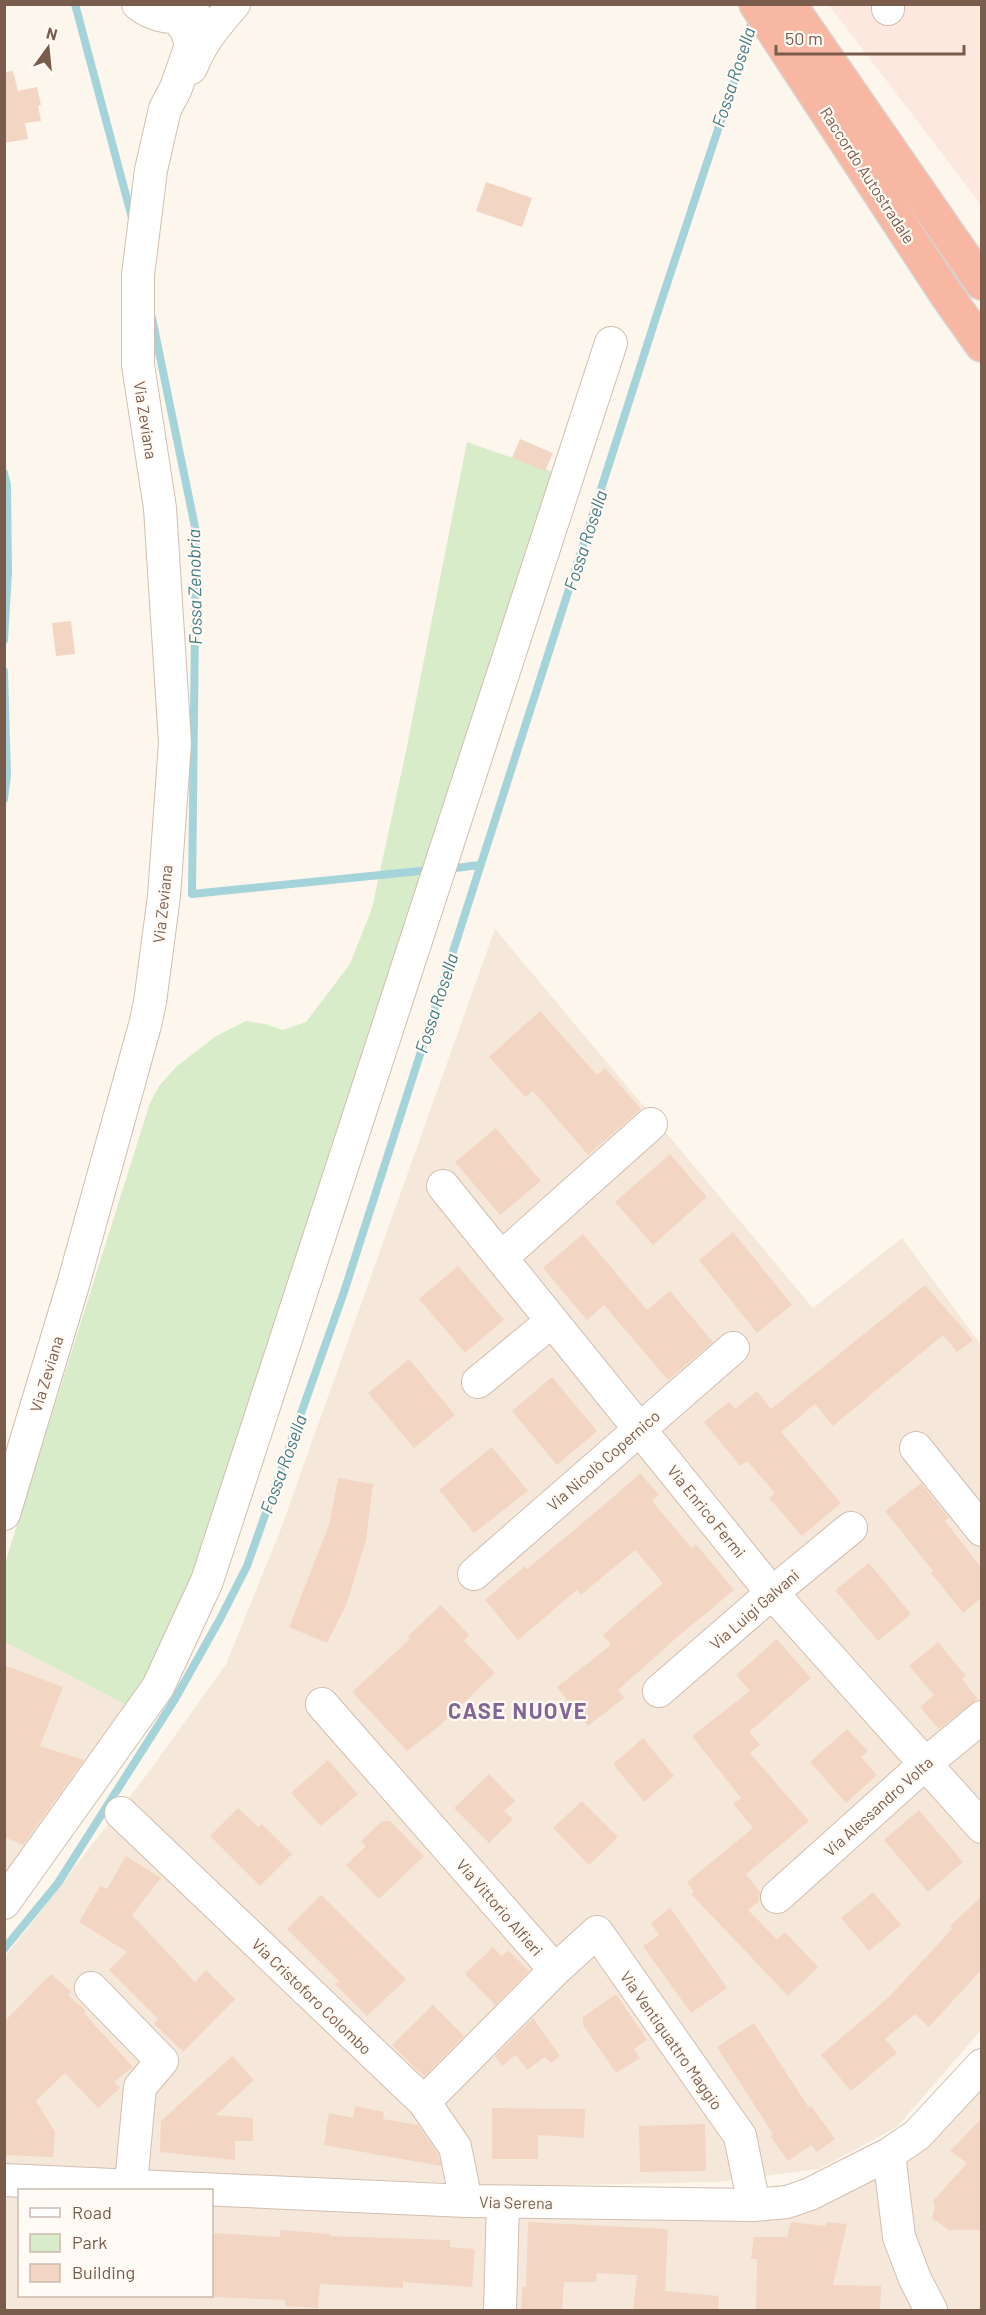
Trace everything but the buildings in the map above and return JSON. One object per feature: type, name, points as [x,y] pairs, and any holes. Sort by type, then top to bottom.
[{"type":"highway","name":"Raccordo Autostradale","points":[[769,8],[981,283]]},
{"type":"highway","name":"Raccordo Autostradale","points":[[769,8],[946,294],[981,345]]},
{"type":"street","points":[[138,4],[161,16],[176,18],[204,13],[217,4]]},
{"type":"street","points":[[165,109],[186,79],[204,38],[234,4]]},
{"type":"street","points":[[165,109],[176,88],[190,45],[186,29],[176,18]]},
{"type":"street","name":"Via Zeviana","points":[[4,1514],[76,1274],[142,1036],[150,1002],[164,896],[175,743],[160,508],[138,365],[138,275],[151,170],[165,109]]},
{"type":"street","points":[[4,1903],[158,1687],[207,1581],[611,343]]},
{"type":"street","points":[[501,1258],[651,1124]]},
{"type":"street","name":"Via Enrico Fermi","points":[[443,1186],[772,1593],[981,1827]]},
{"type":"street","points":[[478,1383],[552,1321]]},
{"type":"street","name":"Via Nicolò Copernico","points":[[474,1574],[733,1348]]},
{"type":"street","points":[[916,1448],[981,1530]]},
{"type":"street","name":"Via Luigi Galvani","points":[[659,1692],[772,1593],[851,1528]]},
{"type":"street","name":"Via Vittorio Alfieri","points":[[322,1704],[555,1970],[424,2102]]},
{"type":"street","name":"Via Alessandro Volta","points":[[777,1898],[925,1764],[981,1717]]},
{"type":"street","name":"Via Cristoforo Colombo","points":[[122,1813],[424,2102],[455,2147],[466,2201]]},
{"type":"street","name":"Via Ventiquattro Maggio","points":[[555,1970],[597,1932],[740,2136],[754,2205]]},
{"type":"street","points":[[91,1988],[162,2061],[140,2087],[130,2184]]},
{"type":"street","name":"Via Serena","points":[[4,2180],[466,2201],[754,2205],[787,2202],[810,2194],[889,2154],[917,2135],[981,2066]]},
{"type":"street","points":[[889,2154],[899,2237],[915,2279],[931,2310]]},
{"type":"street","points":[[500,2310],[503,2202]]},
{"type":"shaded area","points":[[829,5],[981,5],[981,205]]},
{"type":"shaded area","points":[[495,929],[813,1308],[902,1238],[981,1345],[981,2030],[897,2127],[819,2169],[718,2182],[526,2186],[5,2165],[4,1958],[148,1773],[226,1664],[279,1534]]},
{"type":"shaded area","points":[[5,1642],[130,1707],[5,1882]]},
{"type":"shaded area","points":[[981,2084],[981,2310],[5,2310],[4,2191],[18,2191],[18,2297],[213,2297],[213,2196],[772,2213]]},
{"type":"green space","points":[[467,442],[562,475],[194,1588],[130,1707],[5,1642],[5,1563],[150,1103],[159,1086],[177,1066],[216,1036],[246,1021],[283,1030],[306,1022],[350,964],[372,908],[405,756]]},
{"type":"waterway","name":"Fossa Zenobria","points":[[75,4],[132,218]]},
{"type":"waterway","name":"Fossa Rosella","points":[[4,1949],[58,1883],[175,1699],[247,1566],[344,1292],[753,17]]},
{"type":"waterway","name":"Fossa Zenobria","points":[[152,318],[196,532],[192,894],[430,870]]},
{"type":"waterway","points":[[4,473],[7,485],[8,572],[4,640]]},
{"type":"waterway","points":[[4,671],[7,775],[4,799]]},
{"type":"waterway","name":"Fossa Zenobria","points":[[448,869],[479,865]]},
{"type":"district","name":"CASE NUOVE","points":[[518,1710]]}]
